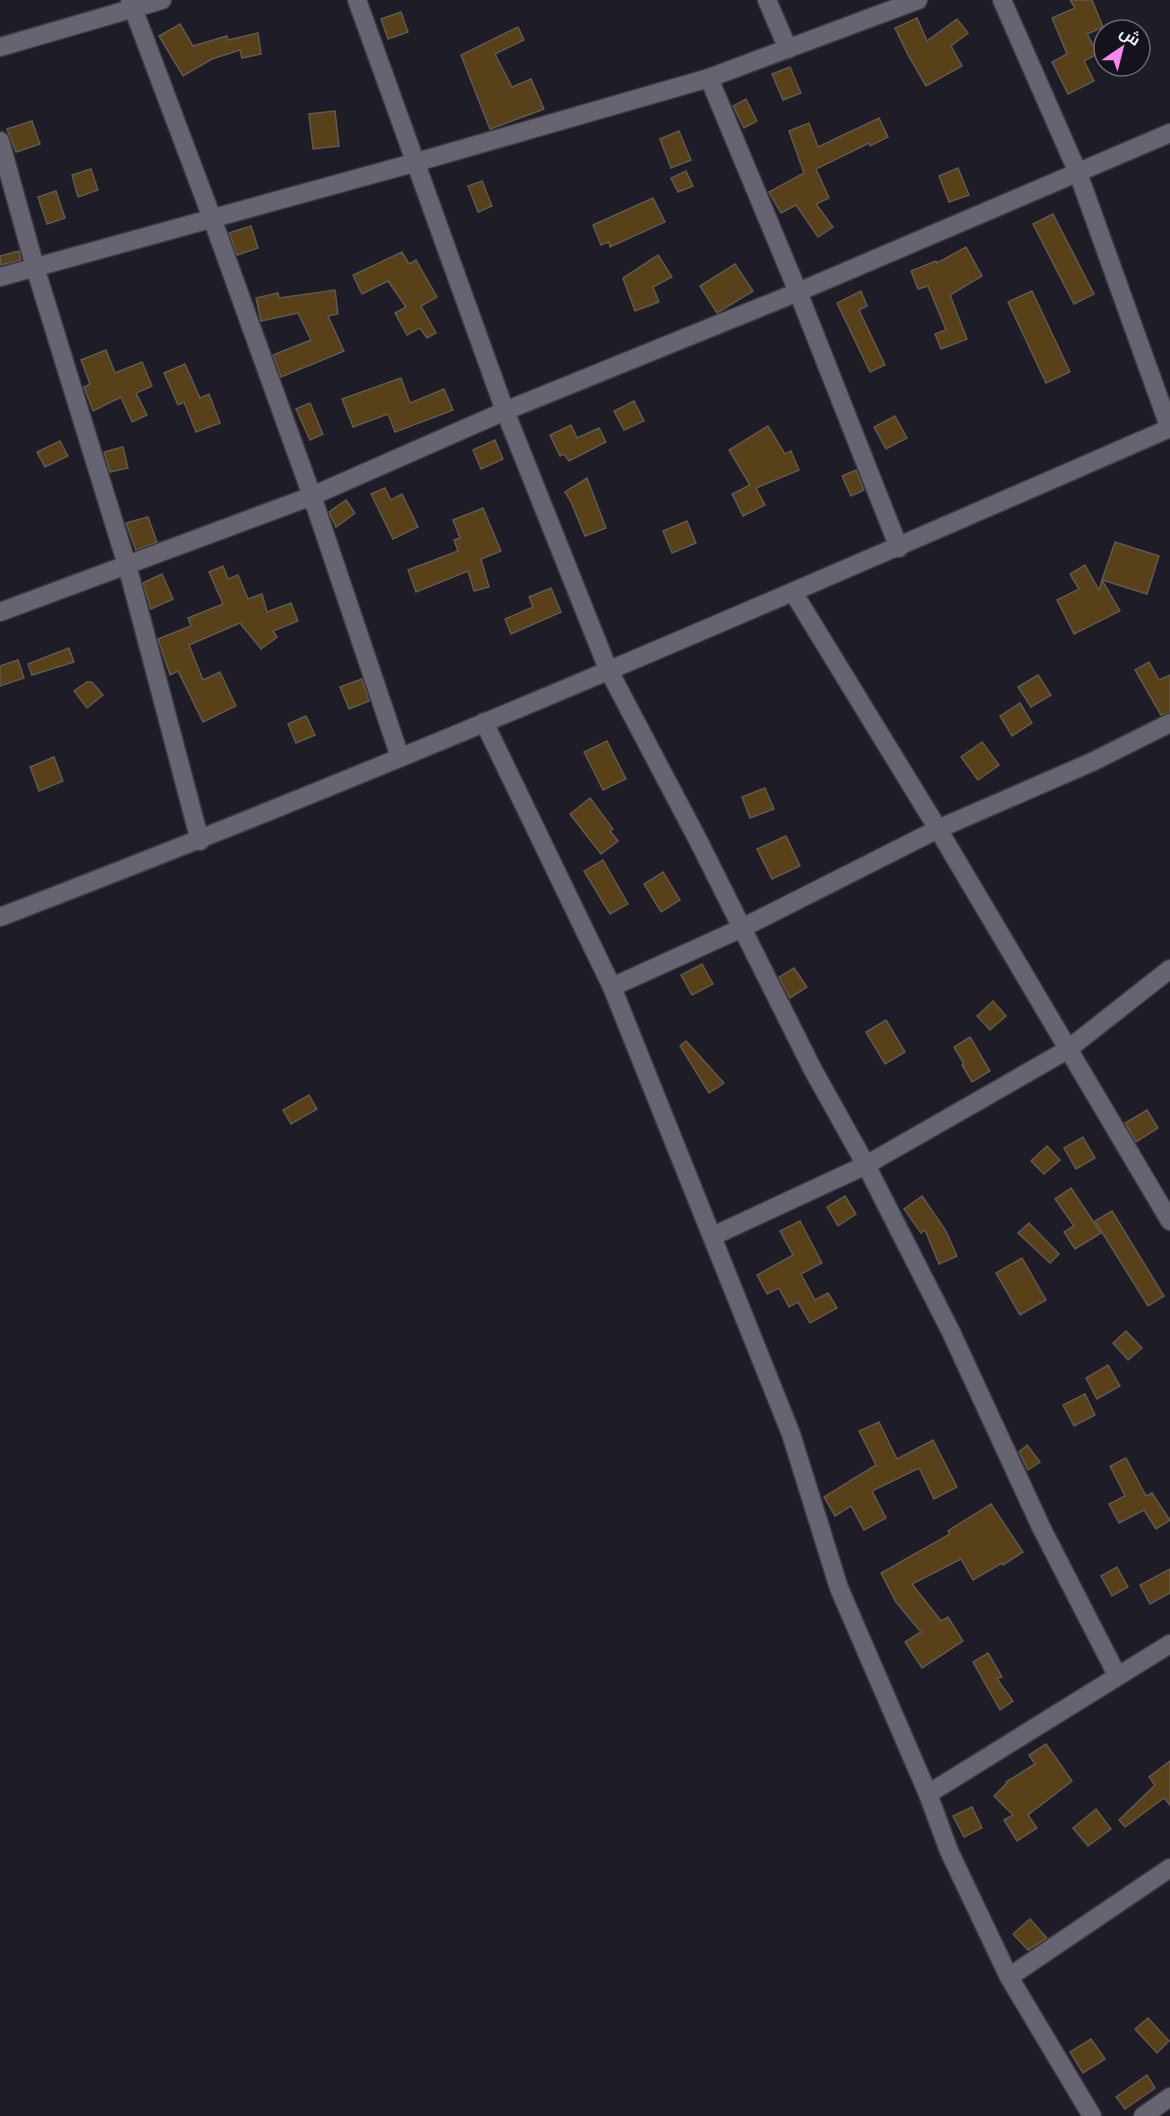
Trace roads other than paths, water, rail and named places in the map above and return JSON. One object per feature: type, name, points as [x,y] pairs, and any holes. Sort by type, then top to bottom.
[{"type":"street","points":[[0,47],[131,4],[162,0]]},
{"type":"street","points":[[357,0],[505,411],[608,669],[813,1070],[866,1165],[951,1332],[1042,1528],[1117,1676]]},
{"type":"street","points":[[767,0],[788,49]]},
{"type":"street","points":[[0,278],[709,78],[918,0]]},
{"type":"street","points":[[0,917],[200,840],[484,722],[899,548],[1170,429],[1078,173],[1002,0]]},
{"type":"street","points":[[131,4],[212,218],[312,496],[400,757]]},
{"type":"street","points":[[709,78],[798,292],[899,548]]},
{"type":"street","points":[[0,612],[312,496],[505,411],[798,292],[1170,134]]},
{"type":"street","points":[[0,141],[35,267],[127,565],[200,840]]},
{"type":"street","points":[[792,592],[938,829],[1170,1221]]},
{"type":"street","points":[[484,722],[612,987],[791,1434],[839,1587],[928,1794],[949,1851],[1009,1977],[1092,2116]]},
{"type":"street","points":[[612,987],[742,928],[938,829],[1092,762],[1170,723]]},
{"type":"street","points":[[713,1236],[866,1165],[1067,1050],[1170,969]]},
{"type":"street","points":[[928,1794],[1170,1644]]},
{"type":"street","points":[[1009,1977],[1170,1868]]},
{"type":"street","points":[[1143,2116],[1170,2097]]}]
